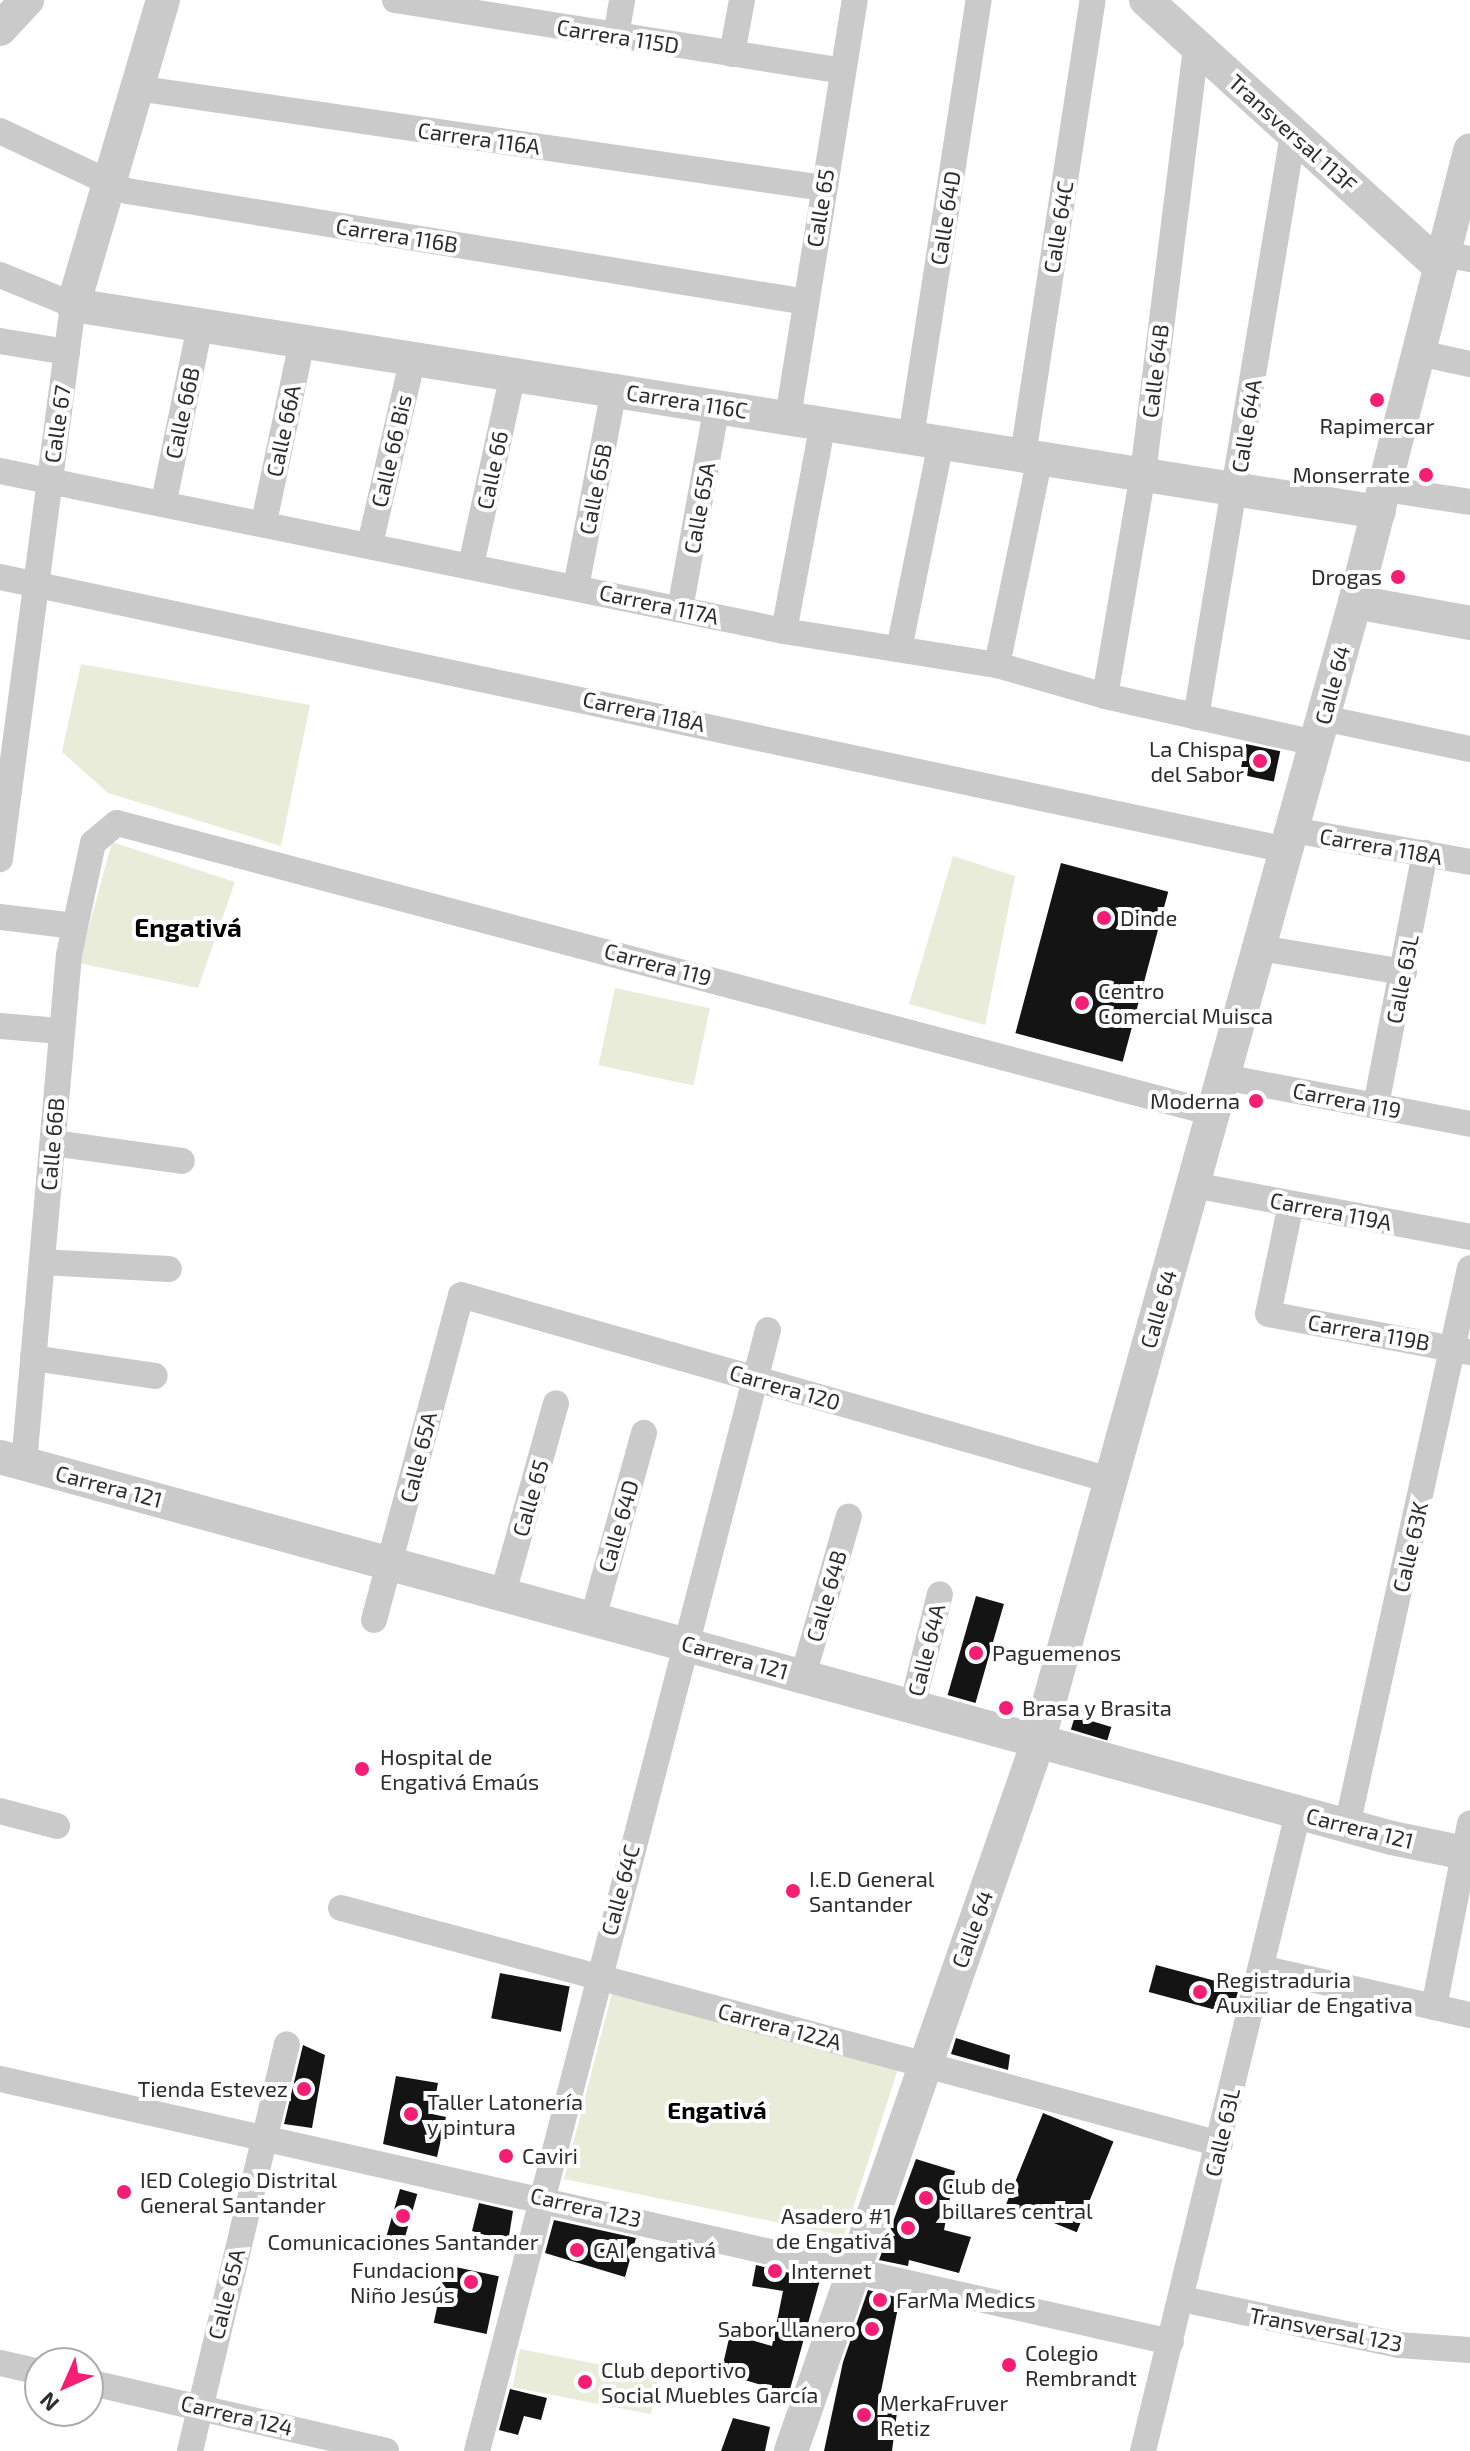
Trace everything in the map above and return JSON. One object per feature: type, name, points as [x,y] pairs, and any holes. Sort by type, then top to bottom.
[{"type":"street","points":[[0,29],[27,0]]},
{"type":"street","name":"Calle 67","points":[[0,859],[11,696],[37,580],[73,305],[163,0]]},
{"type":"street","name":"Carrera 115D","points":[[395,0],[841,71]]},
{"type":"street","points":[[616,35],[622,0]]},
{"type":"street","points":[[732,54],[742,0]]},
{"type":"street","name":"Calle 65","points":[[788,417],[841,71],[855,0]]},
{"type":"street","name":"Calle 64D","points":[[899,649],[979,0]]},
{"type":"street","name":"Calle 64C","points":[[997,665],[1031,456],[1093,0]]},
{"type":"street","name":"Transversal 113F","points":[[1146,0],[1293,134],[1451,260]]},
{"type":"street","name":"Calle 64B","points":[[1105,696],[1143,473],[1196,46]]},
{"type":"street","name":"Carrera 116A","points":[[136,88],[823,188]]},
{"type":"street","name":"Carrera 116B","points":[[0,131],[106,186],[806,302]]},
{"type":"street","name":"Calle 64A","points":[[1196,717],[1293,134]]},
{"type":"street","name":"Calle 64","points":[[791,2451],[1038,1742],[1290,840],[1419,353],[1451,260],[1470,150]]},
{"type":"street","name":"Carrera 116C","points":[[0,275],[73,305],[1236,488],[1382,500]]},
{"type":"street","name":"Calle 66B","points":[[164,501],[200,325]]},
{"type":"street","points":[[0,341],[67,352]]},
{"type":"street","name":"Calle 66A","points":[[264,522],[302,341]]},
{"type":"street","points":[[1419,353],[1470,364]]},
{"type":"street","name":"Calle 66 Bis","points":[[370,544],[413,358]]},
{"type":"street","name":"Calle 66","points":[[471,565],[513,374]]},
{"type":"street","name":"Calle 65B","points":[[576,587],[614,390]]},
{"type":"street","name":"Calle 65A","points":[[680,609],[717,406]]},
{"type":"street","points":[[784,631],[823,423]]},
{"type":"street","name":"Carrera 117A","points":[[0,471],[50,477],[784,631],[997,665],[1105,696],[1196,717],[1470,749]]},
{"type":"street","points":[[1382,500],[1470,502]]},
{"type":"street","name":"Carrera 118A","points":[[0,577],[37,580],[1290,840],[1425,853],[1470,862]]},
{"type":"street","points":[[1355,602],[1470,623]]},
{"type":"street","name":"Carrera 119","points":[[104,831],[117,823],[1213,1113]]},
{"type":"street","name":"Calle 66B","points":[[12,1460],[33,1358],[60,1031],[74,926],[93,843],[104,831]]},
{"type":"street","name":"Calle 63L","points":[[1376,1105],[1425,853]]},
{"type":"street","points":[[0,917],[74,926]]},
{"type":"street","points":[[1260,948],[1404,972]]},
{"type":"street","points":[[0,1026],[60,1031]]},
{"type":"street","name":"Carrera 119","points":[[1224,1077],[1470,1124]]},
{"type":"street","points":[[53,1143],[182,1161]]},
{"type":"street","name":"Carrera 119A","points":[[1193,1185],[1470,1237]]},
{"type":"street","name":"Carrera 119B","points":[[1291,1204],[1268,1314],[1462,1350]]},
{"type":"street","points":[[42,1262],[169,1269]]},
{"type":"street","name":"Calle 63K","points":[[1347,1826],[1462,1350],[1470,1268]]},
{"type":"street","name":"Calle 65A","points":[[374,1620],[461,1295]]},
{"type":"street","name":"Carrera 120","points":[[461,1295],[1110,1480]]},
{"type":"street","name":"Calle 64C","points":[[477,2451],[539,2196],[768,1330]]},
{"type":"street","points":[[33,1358],[155,1376]]},
{"type":"street","name":"Calle 65","points":[[503,1593],[556,1403]]},
{"type":"street","name":"Calle 64D","points":[[593,1618],[644,1433]]},
{"type":"street","name":"Carrera 121","points":[[12,1460],[1347,1826],[1468,1843]]},
{"type":"street","name":"Calle 64B","points":[[803,1676],[849,1516]]},
{"type":"street","name":"Calle 64A","points":[[912,1707],[940,1594]]},
{"type":"street","points":[[0,1811],[57,1826]]},
{"type":"street","name":"Calle 63L","points":[[1143,2451],[1298,1813]]},
{"type":"street","points":[[1434,2007],[1468,1843]]},
{"type":"street","name":"Carrera 122A","points":[[341,1908],[1220,2144]]},
{"type":"street","points":[[1261,1968],[1470,2015]]},
{"type":"street","name":"Calle 65A","points":[[190,2451],[197,2405],[287,2044]]},
{"type":"street","name":"Carrera 123","points":[[0,2079],[539,2196],[1171,2342]]},
{"type":"street","name":"Transversal 123","points":[[1182,2299],[1399,2345],[1470,2350]]},
{"type":"street","points":[[0,2363],[24,2368]]},
{"type":"street","name":"Carrera 124","points":[[104,2385],[386,2451]]},
{"type":"green space","points":[[81,664],[310,705],[281,846],[108,793],[62,752]]},
{"type":"green space","points":[[112,842],[235,882],[198,988],[79,963]]},
{"type":"green space","points":[[953,856],[1015,876],[985,1025],[909,1004]]},
{"type":"green space","points":[[615,988],[710,1008],[693,1085],[599,1065]]},
{"type":"green space","points":[[614,1985],[898,2069],[844,2236],[564,2179]]},
{"type":"green space","name":"Club deportivo Social Muebles García","points":[[520,2349],[658,2376],[651,2414],[513,2387]]},
{"type":"building","name":"La Chispa del Sabor","points":[[1246,744],[1280,751],[1274,782],[1240,774]]},
{"type":"building","points":[[1061,863],[1168,892],[1123,1062],[1015,1033]]},
{"type":"building","name":"Paguemenos","points":[[976,1596],[1004,1604],[975,1703],[948,1695]]},
{"type":"building","points":[[1075,1716],[1111,1727],[1107,1740],[1071,1729]]},
{"type":"building","name":"Registraduria Auxiliar de Engativa","points":[[1156,1965],[1239,1987],[1232,2014],[1149,1992]]},
{"type":"building","points":[[500,1973],[570,1987],[561,2032],[491,2018]]},
{"type":"building","points":[[956,2038],[1010,2055],[1008,2070],[951,2054]]},
{"type":"building","name":"Tienda Estevez","points":[[303,2045],[325,2055],[312,2128],[284,2124]]},
{"type":"building","name":"Taller Latonería y pintura","points":[[396,2076],[438,2083],[432,2114],[446,2117],[437,2157],[383,2144]]},
{"type":"building","points":[[1043,2113],[1113,2141],[1077,2232],[1006,2204]]},
{"type":"building","points":[[916,2159],[955,2171],[944,2230],[971,2237],[959,2273],[909,2260],[908,2266],[879,2260]]},
{"type":"building","name":"Comunicaciones Santander","points":[[400,2189],[417,2194],[404,2242],[386,2237]]},
{"type":"building","points":[[479,2203],[513,2211],[508,2242],[472,2231]]},
{"type":"building","points":[[554,2220],[636,2238],[625,2277],[545,2253]]},
{"type":"building","points":[[446,2265],[499,2276],[487,2334],[434,2323]]},
{"type":"building","points":[[756,2265],[820,2280],[789,2393],[721,2373],[730,2334],[772,2346],[783,2291],[752,2286]]},
{"type":"building","points":[[868,2290],[900,2298],[878,2406],[897,2412],[892,2451],[824,2451],[843,2362]]},
{"type":"building","points":[[510,2389],[547,2398],[541,2420],[524,2416],[518,2435],[499,2430]]},
{"type":"building","points":[[733,2418],[770,2427],[765,2451],[721,2451]]},
{"type":"place","name":"Rapimercar","points":[[1377,400]]},
{"type":"place","name":"Monserrate","points":[[1426,475]]},
{"type":"place","name":"Drogas","points":[[1398,577]]},
{"type":"place","name":"La Chispa del Sabor","points":[[1260,761]]},
{"type":"place","name":"Dinde","points":[[1104,918]]},
{"type":"place","name":"Centro Comercial Muisca","points":[[1082,1003]]},
{"type":"place","name":"Moderna","points":[[1256,1101]]},
{"type":"place","name":"Paguemenos","points":[[976,1653]]},
{"type":"place","name":"Brasa y Brasita","points":[[1006,1708]]},
{"type":"place","name":"Hospital de Engativá Emaús","points":[[362,1769]]},
{"type":"place","name":"I.E.D General Santander","points":[[793,1891]]},
{"type":"place","name":"Registraduria Auxiliar de Engativa","points":[[1200,1992]]},
{"type":"place","name":"Tienda Estevez","points":[[304,2089]]},
{"type":"place","name":"Taller Latonería y pintura","points":[[411,2114]]},
{"type":"place","name":"Caviri","points":[[506,2156]]},
{"type":"place","name":"IED Colegio Distrital General Santander","points":[[124,2192]]},
{"type":"place","name":"Club de billares central","points":[[926,2198]]},
{"type":"place","name":"Comunicaciones Santander","points":[[403,2216]]},
{"type":"place","name":"Asadero #1 de Engativá","points":[[908,2228]]},
{"type":"place","name":"CAI engativá","points":[[577,2250]]},
{"type":"place","name":"Internet","points":[[775,2271]]},
{"type":"place","name":"Fundacion Niño Jesús","points":[[471,2282]]},
{"type":"place","name":"FarMa Medics","points":[[880,2300]]},
{"type":"place","name":"Sabor Llanero","points":[[872,2329]]},
{"type":"place","name":"Colegio Rembrandt","points":[[1009,2365]]},
{"type":"place","name":"Club deportivo Social Muebles García","points":[[585,2382]]},
{"type":"place","name":"MerkaFruver Retiz","points":[[864,2415]]},
{"type":"district","name":"Engativá","points":[[188,927]]},
{"type":"district","name":"Engativá","points":[[717,2110]]}]
